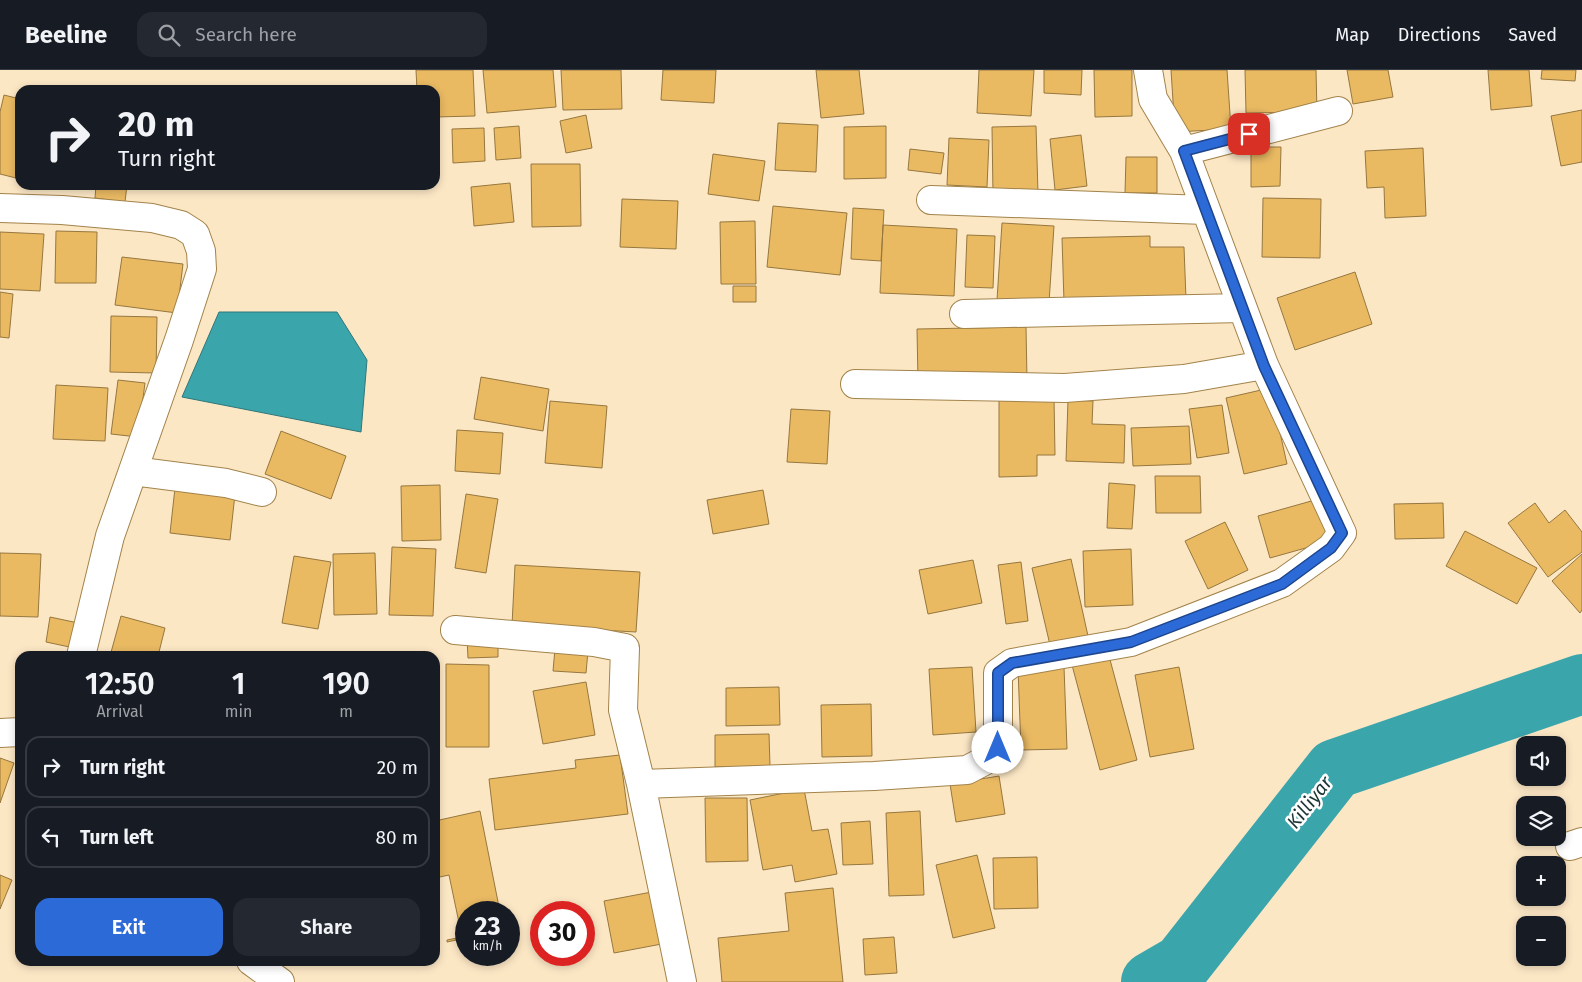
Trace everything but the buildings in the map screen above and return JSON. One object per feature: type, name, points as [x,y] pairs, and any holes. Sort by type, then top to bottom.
[{"type":"street","points":[[642,784],[874,776],[967,770],[988,759],[998,748],[998,673],[1012,663],[1131,642],[1282,584],[1331,548],[1342,533],[1264,366],[1184,151],[1152,99],[1148,70]]},
{"type":"street","points":[[1184,151],[1338,111]]},
{"type":"street","points":[[931,200],[1205,210]]},
{"type":"street","points":[[0,208],[89,212],[152,218],[181,225],[195,234],[201,251],[202,269],[110,536],[82,651]]},
{"type":"street","points":[[964,314],[1242,308]]},
{"type":"street","points":[[855,384],[1065,388],[1184,378],[1264,366]]},
{"type":"street","points":[[133,471],[226,483],[262,492]]},
{"type":"street","points":[[455,630],[594,642],[625,648],[623,710],[642,784],[682,982]]},
{"type":"street","points":[[0,733],[15,732]]},
{"type":"street","points":[[258,966],[280,982]]},
{"type":"water","points":[[219,312],[337,312],[367,360],[361,432],[182,397]]},
{"type":"waterway","name":"Killiyar","points":[[1151,982],[1182,964],[1335,769],[1582,684]]},
{"type":"route","points":[[998,748],[998,673],[1012,663],[1031,658],[1131,642],[1282,584],[1331,548],[1342,533],[1333,510],[1264,366],[1184,151],[1249,134]]}]
